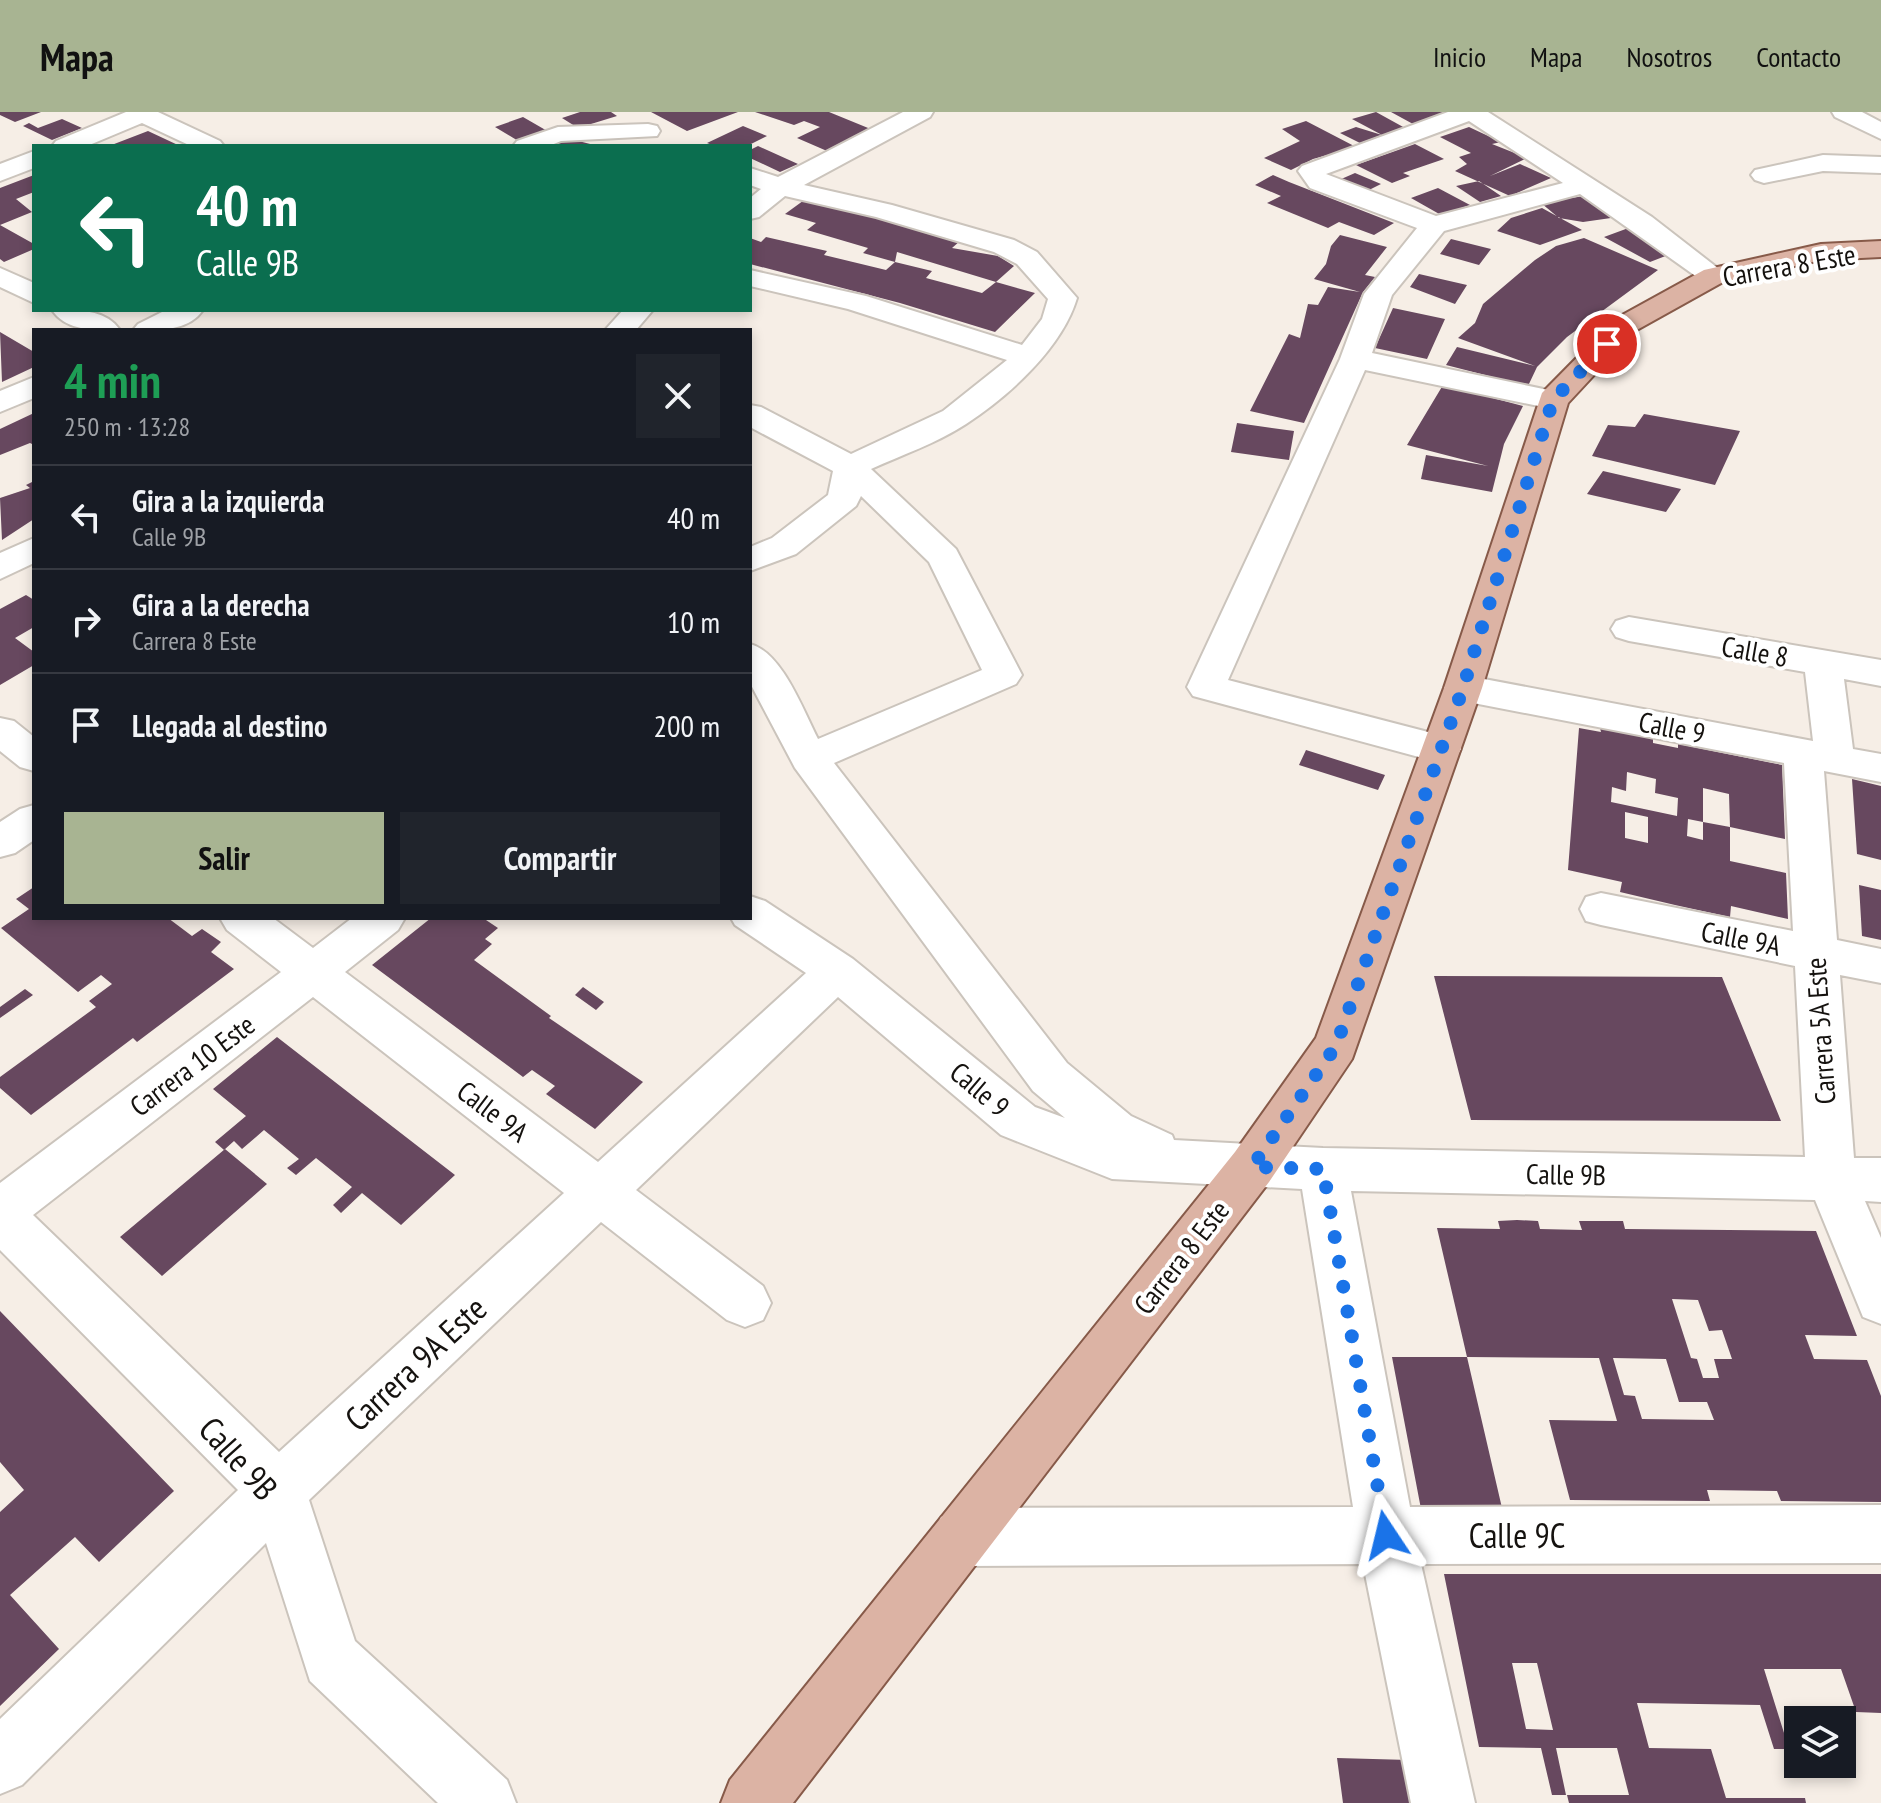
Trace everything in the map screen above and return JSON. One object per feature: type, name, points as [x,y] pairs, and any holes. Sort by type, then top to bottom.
[{"type":"main road","name":"Carrera 8 Este","points":[[753,1803],[1252,1167],[1336,1046],[1463,688],[1553,400],[1625,325],[1714,276],[1821,252],[1881,249]]},
{"type":"street","points":[[531,144],[558,134],[658,136],[622,112]]},
{"type":"street","points":[[752,209],[780,187],[921,112]]},
{"type":"street","points":[[1581,186],[1434,225],[1319,182],[1311,171],[1471,112],[1642,223],[1714,276]]},
{"type":"street","points":[[1844,112],[1881,132]]},
{"type":"street","points":[[70,144],[140,113],[207,144]]},
{"type":"street","points":[[0,173],[32,160]]},
{"type":"street","points":[[1764,175],[1823,163],[1881,165]]},
{"type":"street","points":[[752,177],[780,187],[883,211],[1004,246],[1027,258],[1063,298],[1056,320],[1029,357],[954,418],[850,467]]},
{"type":"street","points":[[1434,225],[1378,294],[1355,359],[1206,687],[1441,749]]},
{"type":"street","points":[[0,276],[32,261]]},
{"type":"street","points":[[0,276],[32,293]]},
{"type":"street","points":[[752,278],[856,302],[1029,357]]},
{"type":"street","points":[[70,312],[101,328]]},
{"type":"street","points":[[152,328],[185,312]]},
{"type":"street","points":[[622,328],[637,312]]},
{"type":"street","points":[[1355,359],[1553,400]]},
{"type":"street","points":[[0,403],[32,387]]},
{"type":"street","points":[[752,415],[850,467],[944,557],[1003,675],[809,758]]},
{"type":"street","points":[[752,559],[784,546],[844,499],[850,467]]},
{"type":"street","points":[[0,568],[32,550]]},
{"type":"street","name":"Calle 8","points":[[1629,629],[1881,673]]},
{"type":"street","points":[[752,658],[761,668],[809,758],[1050,1077],[1114,1131],[1183,1162]]},
{"type":"street","name":"Carrera 5A Este","points":[[1823,663],[1814,952],[1831,1178],[1881,1300]]},
{"type":"street","name":"Calle 9","points":[[1463,688],[1881,768]]},
{"type":"street","points":[[0,731],[32,755]]},
{"type":"street","points":[[0,842],[32,821]]},
{"type":"street","name":"Calle 9A","points":[[1601,909],[1881,966]]},
{"type":"street","name":"Calle 9","points":[[752,914],[837,971],[1018,1121],[1112,1158],[1252,1167]]},
{"type":"street","name":"Calle 9A","points":[[245,920],[745,1303]]},
{"type":"street","name":"Carrera 10 Este","points":[[0,1214],[380,920]]},
{"type":"street","name":"Carrera 9A Este","points":[[0,1763],[278,1491],[837,971]]},
{"type":"street","name":"Calle 9B","points":[[1252,1167],[1881,1180]]},
{"type":"street","points":[[1323,1169],[1386,1535],[1443,1803]]},
{"type":"street","name":"Calle 9B","points":[[0,1214],[278,1491],[331,1660],[484,1803]]},
{"type":"street","name":"Calle 9C","points":[[961,1537],[1881,1534]]},
{"type":"building","points":[[0,112],[41,112],[15,122],[0,115]]},
{"type":"building","points":[[580,112],[611,112],[617,116],[578,128],[562,118]]},
{"type":"building","points":[[651,112],[738,112],[687,131]]},
{"type":"building","points":[[755,112],[829,112],[873,130],[827,151],[797,138],[820,127],[804,121],[794,125]]},
{"type":"building","points":[[1376,112],[1405,128],[1382,135],[1352,119]]},
{"type":"building","points":[[1391,112],[1448,112],[1448,113],[1413,124]]},
{"type":"building","points":[[523,117],[549,132],[520,142],[495,127]]},
{"type":"building","points":[[62,119],[82,128],[52,140],[23,126],[29,123],[38,128]]},
{"type":"building","points":[[1306,121],[1356,147],[1313,159],[1291,170],[1264,158],[1300,141],[1282,129]]},
{"type":"building","points":[[743,126],[767,136],[751,144],[707,143]]},
{"type":"building","points":[[1356,127],[1382,135],[1360,143],[1340,133]]},
{"type":"building","points":[[1469,127],[1501,142],[1492,144],[1527,158],[1490,176],[1520,164],[1551,178],[1510,196],[1455,171],[1467,164],[1459,157],[1471,153],[1440,137]]},
{"type":"building","points":[[148,131],[176,144],[114,144]]},
{"type":"building","points":[[563,137],[590,144],[551,144]]},
{"type":"building","points":[[1415,144],[1444,159],[1403,173],[1410,176],[1392,183],[1356,165]]},
{"type":"building","points":[[758,146],[798,164],[780,172],[752,159],[752,149]]},
{"type":"building","points":[[1355,173],[1381,184],[1365,192],[1339,180]]},
{"type":"building","points":[[1273,175],[1394,223],[1374,235],[1339,222],[1328,228],[1267,203],[1281,196],[1255,185]]},
{"type":"building","points":[[32,176],[32,193],[16,199],[32,212],[0,225],[0,188]]},
{"type":"building","points":[[1479,181],[1501,196],[1480,202],[1456,186]]},
{"type":"building","points":[[1438,188],[1470,205],[1441,215],[1411,198]]},
{"type":"building","points":[[1584,196],[1611,218],[1583,222],[1559,218],[1541,203]]},
{"type":"building","points":[[807,198],[960,241],[952,248],[998,256],[1014,266],[996,282],[897,252],[895,262],[863,253],[868,248],[807,230],[816,223],[785,214]]},
{"type":"building","points":[[1542,208],[1582,230],[1540,245],[1497,231],[1511,218]]},
{"type":"building","points":[[1642,223],[1681,250],[1650,262],[1604,237]]},
{"type":"building","points":[[0,225],[32,243],[32,250],[4,262],[0,259]]},
{"type":"building","points":[[1340,235],[1387,247],[1365,275],[1375,277],[1363,292],[1304,423],[1250,411],[1289,334],[1300,338],[1308,304],[1318,305],[1328,287],[1360,292],[1314,279],[1326,264],[1331,246]]},
{"type":"building","points":[[766,237],[827,251],[824,255],[886,270],[895,262],[932,271],[926,278],[982,293],[996,282],[1035,293],[995,332],[900,303],[752,265],[752,239],[761,242]]},
{"type":"building","points":[[1584,238],[1658,270],[1567,337],[1537,367],[1528,386],[1446,365],[1457,347],[1535,366],[1458,338],[1475,323],[1483,304],[1535,260],[1556,246]]},
{"type":"building","points":[[1451,239],[1491,249],[1479,265],[1440,254]]},
{"type":"building","points":[[1419,274],[1467,285],[1455,304],[1410,287]]},
{"type":"building","points":[[1393,308],[1445,319],[1427,359],[1375,348]]},
{"type":"building","points":[[0,332],[32,351],[32,368],[2,382]]},
{"type":"building","points":[[1443,385],[1523,406],[1504,444],[1492,492],[1421,479],[1426,455],[1488,466],[1407,445]]},
{"type":"building","points":[[32,414],[32,444],[0,455],[0,429]]},
{"type":"building","points":[[1644,414],[1740,431],[1715,485],[1592,456],[1608,425],[1635,427]]},
{"type":"building","points":[[1237,423],[1294,431],[1289,460],[1231,452]]},
{"type":"building","points":[[1603,471],[1681,489],[1666,512],[1587,494]]},
{"type":"building","points":[[32,482],[32,520],[2,540],[0,498],[30,488],[26,485]]},
{"type":"building","points":[[26,595],[32,599],[32,628],[15,638],[32,651],[32,666],[0,685],[0,609]]},
{"type":"building","points":[[1579,728],[1601,732],[1600,728],[1604,728],[1653,739],[1653,743],[1678,748],[1678,744],[1782,765],[1785,839],[1730,827],[1730,861],[1786,873],[1788,919],[1731,906],[1730,917],[1675,905],[1620,892],[1622,882],[1568,870]],"holes":[[[1627,772],[1656,779],[1655,793],[1678,798],[1677,816],[1611,802],[1612,787],[1626,791]],[[1703,788],[1729,794],[1730,827],[1703,822]],[[1625,812],[1648,817],[1648,843],[1625,838]],[[1688,819],[1703,822],[1703,840],[1687,836]]]},
{"type":"building","points":[[1306,750],[1385,775],[1378,790],[1299,765]]},
{"type":"building","points":[[1852,779],[1881,786],[1881,860],[1857,854]]},
{"type":"building","points":[[1859,885],[1881,890],[1881,940],[1862,936]]},
{"type":"building","points":[[32,888],[32,920],[171,920],[192,936],[202,929],[221,942],[211,952],[234,969],[137,1042],[133,1038],[31,1115],[0,1088],[0,1077],[96,1007],[89,1001],[112,984],[101,975],[78,992],[1,928],[29,909],[16,899]]},
{"type":"building","points":[[428,920],[486,920],[498,928],[485,939],[492,944],[474,960],[551,1016],[549,1018],[643,1082],[595,1129],[546,1094],[555,1086],[532,1070],[523,1077],[372,965]]},
{"type":"building","points":[[1434,976],[1722,977],[1781,1121],[1471,1120]]},
{"type":"building","points":[[583,987],[604,1002],[596,1010],[575,995]]},
{"type":"building","points":[[25,989],[33,995],[0,1018],[0,1007]]},
{"type":"building","points":[[277,1037],[455,1175],[401,1225],[362,1193],[341,1213],[333,1205],[352,1187],[316,1158],[296,1175],[287,1168],[299,1159],[264,1130],[242,1149],[234,1141],[224,1150],[215,1142],[246,1116],[213,1089]]},
{"type":"building","points":[[225,1149],[267,1184],[162,1276],[120,1237]]},
{"type":"building","points":[[1517,1220],[1538,1221],[1540,1229],[1582,1230],[1579,1221],[1623,1221],[1625,1229],[1816,1231],[1857,1336],[1805,1335],[1814,1359],[1867,1360],[1881,1396],[1881,1502],[1781,1501],[1777,1491],[1707,1490],[1710,1501],[1570,1500],[1549,1420],[1617,1421],[1599,1358],[1467,1357],[1437,1228],[1500,1229],[1498,1221]],"holes":[[[1672,1299],[1698,1300],[1709,1331],[1722,1330],[1732,1359],[1714,1359],[1719,1378],[1703,1378],[1697,1359],[1691,1358]],[[1613,1358],[1666,1359],[1679,1402],[1707,1402],[1714,1420],[1642,1419],[1635,1396],[1624,1395]]]},
{"type":"building","points":[[0,1311],[174,1491],[99,1562],[75,1537],[10,1595],[59,1649],[0,1706],[0,1512],[24,1490],[0,1462]]},
{"type":"building","points":[[1392,1357],[1467,1357],[1502,1508],[1421,1509]]},
{"type":"building","points":[[1444,1574],[1881,1574],[1881,1713],[1856,1712],[1841,1669],[1764,1669],[1784,1733],[1784,1749],[1774,1749],[1760,1705],[1637,1703],[1649,1748],[1711,1749],[1726,1798],[1805,1798],[1806,1803],[1569,1803],[1567,1795],[1629,1795],[1617,1748],[1556,1748],[1566,1795],[1552,1795],[1541,1748],[1479,1747]],"holes":[[[1512,1663],[1537,1663],[1553,1730],[1526,1729]]]},
{"type":"building","points":[[1337,1758],[1409,1760],[1416,1803],[1343,1803]]},
{"type":"route","points":[[1386,1535],[1323,1169],[1252,1167],[1336,1046],[1463,688],[1553,400],[1607,344]]}]
